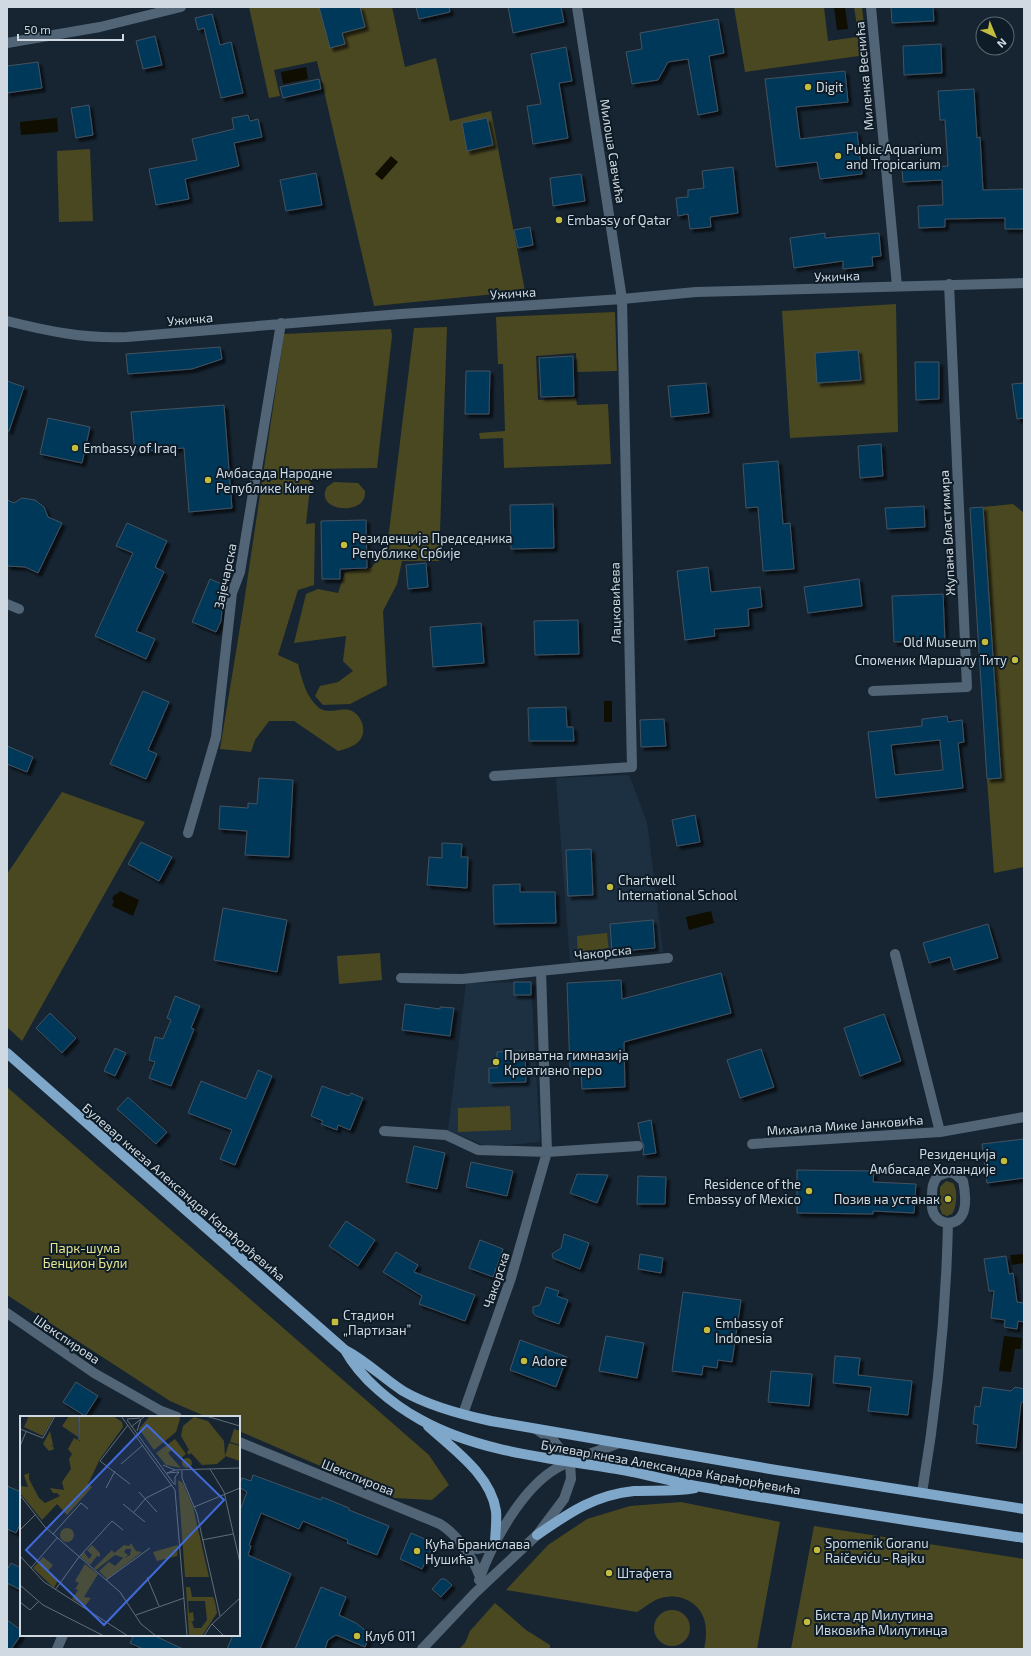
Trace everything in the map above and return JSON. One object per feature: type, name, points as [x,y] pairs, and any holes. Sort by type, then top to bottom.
[{"type":"main road","name":"Булевар кнеза Александра Карађорђевића","points":[[7,1054],[345,1350],[360,1358],[404,1391],[426,1401],[463,1414],[480,1418],[532,1426],[619,1443],[1024,1509]]},
{"type":"main road","name":"Булевар кнеза Александра Карађорђевића","points":[[345,1350],[353,1365],[388,1397],[422,1421],[474,1442],[514,1452],[618,1470],[702,1487],[1024,1538]]},
{"type":"main road","points":[[422,1421],[460,1456],[487,1486],[496,1511],[494,1545]]},
{"type":"main road","points":[[537,1535],[570,1512],[596,1499],[633,1492],[679,1490],[702,1487]]},
{"type":"street","points":[[7,43],[100,26],[181,7]]},
{"type":"street","name":"Милоша Савчића","points":[[577,7],[622,300]]},
{"type":"street","name":"Миленка Веснића","points":[[871,7],[897,286]]},
{"type":"street","name":"Ужичка","points":[[7,321],[62,334],[105,338],[169,335],[281,323],[401,314],[622,300],[696,292],[1024,283]]},
{"type":"street","name":"Жупана Властимира","points":[[873,691],[967,687],[949,284]]},
{"type":"street","name":"Лацковићева","points":[[494,776],[632,767],[622,300]]},
{"type":"street","name":"Зајечарска","points":[[188,833],[216,737],[232,593],[240,572],[281,323]]},
{"type":"street","points":[[7,604],[19,609]]},
{"type":"street","name":"Михаила Мике Јанковића","points":[[895,954],[940,1132]]},
{"type":"street","name":"Чакорска","points":[[401,978],[462,979],[668,958]]},
{"type":"street","name":"Чакорска","points":[[463,1414],[511,1278],[547,1152],[541,971]]},
{"type":"street","name":"Михаила Мике Јанковића","points":[[752,1144],[940,1132],[1024,1117]]},
{"type":"street","points":[[384,1131],[446,1135],[478,1150],[547,1152],[638,1146]]},
{"type":"street","points":[[949,1172],[960,1177],[963,1181],[964,1210],[958,1220],[948,1223],[942,1222],[934,1214],[932,1209],[932,1185],[938,1176],[949,1172]]},
{"type":"street","points":[[922,1493],[937,1385],[946,1288],[948,1223]]},
{"type":"street","name":"Шекспирова","points":[[7,1313],[94,1373],[160,1414],[171,1416]]},
{"type":"street","points":[[422,1649],[475,1593],[537,1535],[564,1499],[571,1479],[570,1462],[554,1442],[532,1426]]},
{"type":"street","name":"Шекспирова","points":[[240,1442],[440,1524],[452,1533],[473,1560],[480,1577]]},
{"type":"street","points":[[475,1593],[480,1577],[494,1545],[514,1512],[528,1494],[548,1474],[570,1462],[619,1443]]},
{"type":"street","points":[[461,1545],[477,1549],[494,1545]]},
{"type":"street","points":[[57,1649],[63,1636]]},
{"type":"shaded area","points":[[834,7],[845,7],[848,29],[837,30]]},
{"type":"shaded area","points":[[306,67],[308,79],[283,84],[281,72]]},
{"type":"shaded area","points":[[57,118],[58,132],[21,135],[20,122]]},
{"type":"shaded area","points":[[391,156],[398,162],[382,180],[375,174]]},
{"type":"shaded area","points":[[604,701],[612,701],[612,722],[604,722]]},
{"type":"shaded area","name":"Chartwell International School","points":[[629,775],[647,822],[663,952],[570,962],[556,778]]},
{"type":"shaded area","points":[[120,891],[139,900],[133,916],[112,906],[114,901],[112,899],[114,895]]},
{"type":"shaded area","points":[[711,911],[714,923],[689,930],[686,917]]},
{"type":"shaded area","name":"Приватна гимназија Креативно перо","points":[[531,982],[540,1142],[488,1147],[448,1130],[466,983]]},
{"type":"shaded area","points":[[1024,1254],[1024,1263],[1012,1265],[1010,1255]]},
{"type":"shaded area","points":[[1004,1336],[1022,1338],[1021,1349],[1015,1349],[1011,1372],[999,1371]]},
{"type":"green space","points":[[249,7],[392,7],[405,67],[436,58],[450,121],[491,111],[525,291],[374,306],[317,61],[274,70],[280,96],[269,98]]},
{"type":"green space","points":[[734,7],[824,7],[828,41],[857,37],[857,30],[864,28],[866,55],[745,72]]},
{"type":"green space","points":[[854,7],[862,7],[864,25],[857,26]]},
{"type":"green space","points":[[90,149],[93,221],[59,222],[57,151]]},
{"type":"green space","points":[[896,304],[898,432],[790,438],[782,311]]},
{"type":"green space","points":[[615,312],[617,371],[577,372],[576,353],[536,356],[538,400],[576,398],[577,405],[608,404],[611,464],[504,468],[503,438],[480,439],[479,433],[505,431],[503,364],[498,364],[496,317]]},
{"type":"green space","points":[[447,327],[439,561],[402,561],[397,584],[383,611],[387,685],[350,704],[323,705],[315,696],[320,686],[338,682],[353,671],[343,661],[346,636],[294,643],[306,594],[318,589],[338,593],[345,572],[371,568],[387,548],[414,328]]},
{"type":"green space","points":[[391,329],[392,336],[377,468],[312,469],[306,524],[315,523],[314,585],[298,590],[278,655],[298,664],[308,693],[319,708],[327,711],[344,709],[356,713],[361,720],[363,728],[362,736],[355,744],[338,751],[294,721],[269,721],[255,740],[251,752],[220,749],[243,609],[284,334]]},
{"type":"green space","points":[[334,482],[358,483],[365,491],[364,499],[358,505],[351,508],[334,506],[327,502],[325,495],[327,487]]},
{"type":"green space","points":[[1013,504],[1024,513],[1024,867],[994,873],[987,779],[1001,777],[983,507]]},
{"type":"green space","points":[[62,792],[145,822],[22,1041],[7,1027],[7,874]]},
{"type":"green space","points":[[607,933],[609,952],[578,955],[577,936]]},
{"type":"green space","points":[[380,953],[382,980],[339,984],[337,956]]},
{"type":"green space","name":"Парк-шума Бенцион Були","points":[[7,1087],[429,1455],[449,1485],[432,1500],[395,1498],[240,1431],[240,1416],[205,1416],[170,1401],[7,1295]]},
{"type":"green space","points":[[510,1106],[511,1130],[458,1132],[458,1108]]},
{"type":"green space","points":[[946,1181],[953,1183],[956,1194],[954,1211],[952,1214],[947,1216],[942,1214],[940,1208],[940,1187]]},
{"type":"green space","points":[[681,1502],[780,1522],[757,1649],[704,1649],[706,1625],[704,1618],[696,1606],[680,1597],[664,1597],[658,1599],[637,1612],[506,1590],[548,1545],[587,1519],[630,1506]]},
{"type":"green space","points":[[814,1526],[1024,1559],[1024,1649],[791,1649]]},
{"type":"green space","points":[[495,1603],[526,1630],[550,1645],[550,1649],[459,1649],[465,1643],[470,1631]]},
{"type":"green space","points":[[672,1610],[682,1613],[687,1618],[690,1628],[687,1638],[682,1643],[672,1646],[662,1643],[657,1638],[654,1628],[657,1618],[662,1613]]},
{"type":"building","points":[[319,7],[360,7],[365,27],[342,33],[345,44],[330,48]]},
{"type":"building","points":[[416,7],[449,7],[450,12],[419,19]]},
{"type":"building","points":[[508,7],[561,7],[564,22],[513,33]]},
{"type":"building","points":[[891,7],[933,7],[934,21],[892,23]]},
{"type":"building","points":[[212,14],[220,45],[231,42],[243,93],[221,98],[204,28],[198,30],[195,18]]},
{"type":"building","points":[[718,19],[724,53],[709,56],[718,111],[698,115],[688,59],[668,62],[658,80],[632,84],[626,52],[642,49],[640,33]]},
{"type":"building","points":[[155,36],[162,65],[143,69],[136,41]]},
{"type":"building","points":[[941,44],[942,73],[904,75],[903,46]]},
{"type":"building","points":[[566,47],[572,81],[559,83],[568,138],[533,144],[527,106],[541,104],[531,54]]},
{"type":"building","points":[[38,62],[42,88],[7,93],[7,66]]},
{"type":"building","points":[[845,71],[848,102],[796,107],[800,139],[857,132],[862,174],[820,179],[817,162],[776,167],[765,79]]},
{"type":"building","points":[[319,79],[321,89],[283,98],[280,87]]},
{"type":"building","points":[[974,89],[977,138],[980,137],[983,190],[1024,189],[1024,229],[1005,229],[1005,218],[945,219],[945,227],[919,228],[918,206],[943,205],[942,180],[903,182],[902,169],[948,166],[945,120],[940,120],[938,91]]},
{"type":"building","points":[[89,105],[93,135],[76,138],[71,108]]},
{"type":"building","points":[[248,115],[250,121],[258,119],[262,137],[234,143],[239,166],[185,179],[189,199],[156,205],[149,169],[197,160],[192,139],[234,129],[232,118]]},
{"type":"building","points":[[487,118],[493,145],[467,151],[462,123]]},
{"type":"building","points":[[733,167],[738,213],[710,217],[711,227],[690,229],[688,214],[678,216],[676,198],[688,197],[688,190],[704,188],[702,171]]},
{"type":"building","points":[[316,173],[322,205],[286,211],[280,180]]},
{"type":"building","points":[[581,174],[585,201],[553,206],[550,178]]},
{"type":"building","points":[[530,227],[533,245],[518,248],[514,230]]},
{"type":"building","points":[[825,233],[825,238],[879,233],[881,256],[872,257],[873,266],[843,269],[843,261],[794,268],[790,238]]},
{"type":"building","points":[[220,347],[222,359],[192,369],[128,374],[126,354]]},
{"type":"building","points":[[858,350],[861,380],[817,383],[815,353]]},
{"type":"building","points":[[573,356],[574,396],[541,397],[539,358]]},
{"type":"building","points":[[915,362],[939,362],[939,399],[916,400]]},
{"type":"building","points":[[466,371],[490,371],[489,414],[465,414]]},
{"type":"building","points":[[7,381],[24,387],[9,431],[7,431]]},
{"type":"building","points":[[706,383],[709,413],[671,417],[668,386]]},
{"type":"building","points":[[1024,383],[1024,418],[1017,419],[1012,384]]},
{"type":"building","name":"Амбасада Народне Републике Кине","points":[[224,405],[232,508],[189,512],[184,448],[135,452],[131,412]]},
{"type":"building","points":[[48,418],[90,427],[82,463],[40,454]]},
{"type":"building","points":[[881,444],[883,476],[860,478],[858,446]]},
{"type":"building","points":[[778,461],[783,524],[790,523],[794,569],[763,571],[758,507],[746,508],[743,464]]},
{"type":"building","points":[[22,498],[35,500],[44,507],[48,517],[62,523],[38,573],[25,567],[7,566],[7,500],[14,503]]},
{"type":"building","points":[[553,504],[554,548],[511,549],[510,505]]},
{"type":"building","points":[[924,506],[925,527],[887,529],[885,508]]},
{"type":"building","name":"Old Museum","points":[[983,507],[1001,778],[987,779],[970,508]]},
{"type":"building","name":"Резиденција Председника Републике Србије","points":[[366,520],[367,568],[340,569],[340,579],[322,579],[321,521]]},
{"type":"building","points":[[127,523],[167,541],[155,567],[164,572],[136,631],[155,639],[146,659],[95,636],[133,553],[116,546]]},
{"type":"building","points":[[426,563],[428,587],[408,589],[406,565]]},
{"type":"building","points":[[708,567],[711,592],[760,587],[762,607],[748,609],[749,626],[714,629],[715,636],[685,640],[677,571]]},
{"type":"building","points":[[210,579],[224,585],[221,621],[216,632],[192,622]]},
{"type":"building","points":[[859,579],[862,606],[808,613],[804,587]]},
{"type":"building","points":[[943,594],[945,640],[894,642],[892,596]]},
{"type":"building","points":[[578,620],[579,654],[535,655],[534,621]]},
{"type":"building","points":[[481,623],[484,663],[433,667],[430,627]]},
{"type":"building","points":[[143,691],[169,702],[148,750],[157,754],[146,779],[110,764]]},
{"type":"building","points":[[566,707],[567,727],[573,727],[574,741],[529,741],[528,708]]},
{"type":"building","points":[[947,716],[948,722],[962,720],[964,742],[958,743],[963,788],[876,798],[868,732],[922,726],[922,719]],"holes":[[[940,740],[943,770],[895,775],[891,745]]]},
{"type":"building","points":[[664,719],[666,746],[641,747],[640,720]]},
{"type":"building","points":[[7,746],[33,757],[27,772],[7,764]]},
{"type":"building","points":[[259,778],[293,780],[289,857],[245,855],[247,831],[219,829],[220,806],[248,808],[248,803],[257,804]]},
{"type":"building","points":[[695,815],[700,842],[677,846],[672,820]]},
{"type":"building","points":[[141,842],[172,857],[159,881],[128,864]]},
{"type":"building","points":[[442,843],[462,844],[461,857],[468,857],[467,888],[427,885],[429,857],[442,858]]},
{"type":"building","points":[[591,849],[593,895],[568,896],[566,850]]},
{"type":"building","points":[[520,884],[520,892],[555,892],[556,923],[494,924],[493,885]]},
{"type":"building","points":[[223,908],[287,920],[277,972],[214,960]]},
{"type":"building","points":[[653,920],[655,948],[612,952],[610,924]]},
{"type":"building","points":[[988,924],[998,958],[954,970],[950,957],[929,963],[923,943]]},
{"type":"building","points":[[721,973],[731,1013],[624,1042],[625,1087],[582,1089],[581,1070],[570,1070],[567,983],[621,980],[622,999]]},
{"type":"building","points":[[514,982],[531,982],[531,995],[514,995]]},
{"type":"building","points":[[175,996],[200,1006],[191,1028],[194,1029],[171,1086],[149,1078],[155,1062],[149,1060],[155,1037],[163,1039],[171,1020],[167,1018]]},
{"type":"building","points":[[405,1004],[440,1009],[440,1007],[454,1008],[450,1036],[402,1030]]},
{"type":"building","points":[[50,1013],[76,1038],[62,1053],[36,1028]]},
{"type":"building","points":[[884,1014],[901,1061],[860,1076],[844,1028]]},
{"type":"building","points":[[115,1048],[126,1053],[115,1076],[104,1071]]},
{"type":"building","points":[[761,1049],[774,1087],[740,1098],[727,1060]]},
{"type":"building","points":[[525,1051],[526,1082],[489,1083],[489,1068],[497,1068],[497,1052]]},
{"type":"building","points":[[258,1070],[272,1076],[235,1165],[220,1159],[232,1130],[188,1113],[201,1081],[246,1099]]},
{"type":"building","points":[[322,1086],[349,1096],[351,1093],[363,1098],[350,1130],[338,1125],[337,1130],[321,1124],[323,1121],[311,1116]]},
{"type":"building","points":[[128,1097],[167,1132],[156,1144],[117,1109]]},
{"type":"building","points":[[651,1120],[656,1153],[643,1155],[644,1145],[641,1140],[638,1123]]},
{"type":"building","name":"Резиденција Амбасаде Холандије","points":[[1024,1139],[1024,1178],[987,1183],[982,1144]]},
{"type":"building","points":[[414,1146],[445,1153],[437,1189],[406,1182]]},
{"type":"building","points":[[471,1162],[513,1171],[507,1196],[466,1187]]},
{"type":"building","points":[[797,1170],[874,1171],[873,1182],[916,1184],[914,1213],[873,1211],[873,1214],[797,1213]]},
{"type":"building","points":[[577,1174],[608,1175],[597,1203],[570,1193]]},
{"type":"building","points":[[638,1176],[666,1177],[665,1204],[637,1204]]},
{"type":"building","points":[[346,1221],[375,1240],[358,1266],[329,1246]]},
{"type":"building","points":[[564,1234],[589,1243],[580,1269],[553,1258],[552,1254],[561,1248]]},
{"type":"building","points":[[480,1240],[503,1249],[493,1277],[469,1268]]},
{"type":"building","points":[[396,1252],[418,1265],[414,1272],[475,1295],[465,1321],[419,1304],[422,1296],[383,1272]]},
{"type":"building","points":[[640,1254],[663,1258],[661,1273],[638,1269]]},
{"type":"building","points":[[1006,1256],[1009,1274],[1013,1273],[1017,1302],[1024,1303],[1024,1322],[1018,1321],[1017,1329],[1004,1327],[1005,1320],[991,1318],[994,1291],[989,1291],[984,1259]]},
{"type":"building","points":[[546,1287],[559,1291],[557,1296],[568,1300],[559,1324],[536,1316],[533,1313],[533,1307],[540,1305]]},
{"type":"building","name":"Embassy of Indonesia","points":[[683,1292],[741,1300],[732,1362],[718,1360],[717,1368],[703,1366],[702,1375],[672,1371]]},
{"type":"building","points":[[606,1336],[644,1343],[637,1378],[599,1371]]},
{"type":"building","points":[[520,1340],[567,1357],[556,1387],[510,1370]]},
{"type":"building","points":[[835,1356],[860,1358],[858,1375],[912,1381],[908,1415],[868,1411],[871,1387],[833,1383]]},
{"type":"building","points":[[771,1371],[812,1374],[809,1406],[768,1402]]},
{"type":"building","points":[[76,1382],[98,1396],[85,1416],[63,1402]]},
{"type":"building","points":[[983,1387],[1011,1391],[1015,1387],[1024,1389],[1024,1401],[1021,1403],[1016,1448],[976,1443],[978,1425],[973,1424],[975,1406],[980,1407]]},
{"type":"building","points":[[253,1475],[321,1500],[322,1497],[349,1508],[349,1510],[389,1526],[377,1555],[347,1543],[348,1540],[303,1521],[299,1529],[261,1513],[249,1545],[251,1546],[248,1555],[291,1574],[260,1649],[227,1649],[233,1636],[240,1636],[240,1510],[247,1492],[240,1488],[240,1484],[242,1478],[251,1481]]},
{"type":"building","points":[[7,1486],[20,1492],[20,1524],[16,1533],[7,1529]]},
{"type":"building","name":"Кућа Бранислава Нушића","points":[[411,1533],[434,1543],[422,1569],[400,1559]]},
{"type":"building","points":[[11,1563],[20,1568],[20,1590],[7,1583],[7,1570]]},
{"type":"building","points":[[441,1579],[445,1579],[452,1585],[441,1597],[432,1589]]},
{"type":"building","points":[[321,1587],[346,1597],[339,1615],[356,1623],[370,1634],[365,1647],[336,1635],[328,1640],[325,1649],[295,1649]]},
{"type":"building","points":[[7,1620],[20,1629],[20,1636],[11,1649],[7,1649]]},
{"type":"building","points":[[134,1636],[155,1636],[183,1649],[143,1649],[130,1643]]},
{"type":"place","name":"Digit","points":[[808,87]]},
{"type":"place","name":"Public Aquarium and Tropicarium","points":[[838,156]]},
{"type":"place","name":"Embassy of Qatar","points":[[559,220]]},
{"type":"place","name":"Embassy of Iraq","points":[[75,448]]},
{"type":"place","name":"Амбасада Народне Републике Кине","points":[[208,480]]},
{"type":"place","name":"Резиденција Председника Републике Србије","points":[[344,545]]},
{"type":"place","name":"Old Museum","points":[[985,642]]},
{"type":"place","name":"Споменик Маршалу Титу","points":[[1015,660]]},
{"type":"place","name":"Chartwell International School","points":[[610,887]]},
{"type":"place","name":"Приватна гимназија Креативно перо","points":[[496,1062]]},
{"type":"place","name":"Резиденција Амбасаде Холандије","points":[[1004,1161]]},
{"type":"place","name":"Residence of the Embassy of Mexico","points":[[809,1191]]},
{"type":"place","name":"Позив на устанак","points":[[948,1199]]},
{"type":"place","name":"Стадион „Партизан”","points":[[335,1322]]},
{"type":"place","name":"Embassy of Indonesia","points":[[707,1330]]},
{"type":"place","name":"Adore","points":[[524,1361]]},
{"type":"place","name":"Spomenik Goranu Raičeviću - Rajku","points":[[817,1550]]},
{"type":"place","name":"Кућа Бранислава Нушића","points":[[417,1551]]},
{"type":"place","name":"Штафета","points":[[609,1573]]},
{"type":"place","name":"Биста др Милутина Ивковића Милутинца","points":[[807,1622]]},
{"type":"place","name":"Клуб 011","points":[[357,1636]]}]
